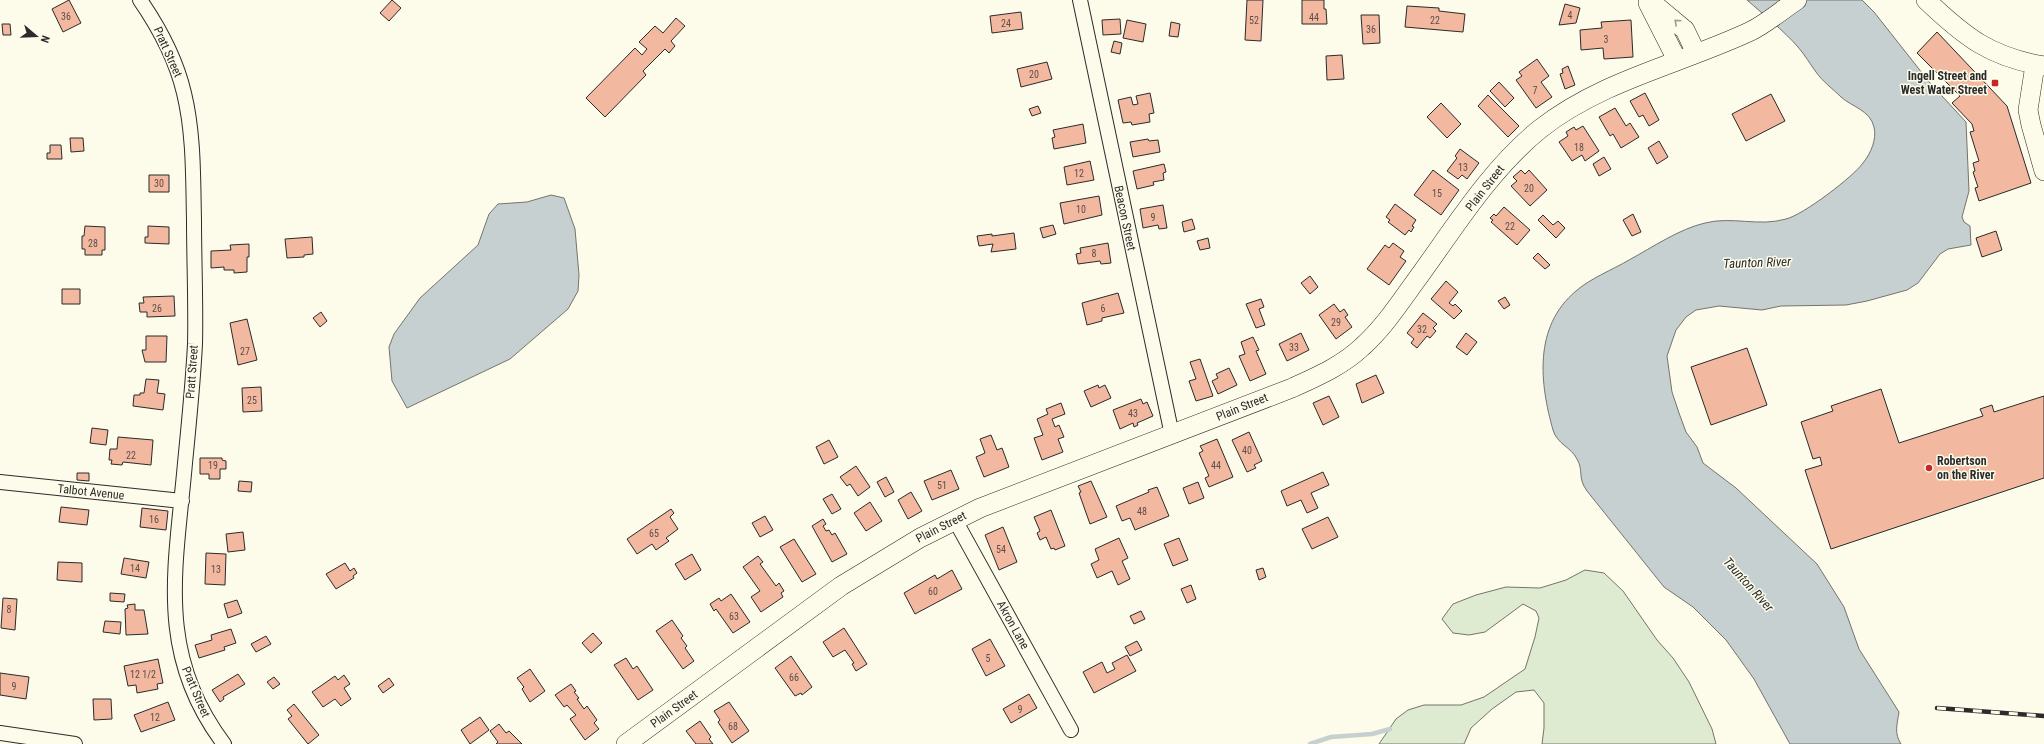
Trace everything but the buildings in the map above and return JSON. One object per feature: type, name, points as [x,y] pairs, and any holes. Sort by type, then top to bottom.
[{"type":"main road","points":[[1647,0],[1685,30],[1696,53]]},
{"type":"main road","points":[[1647,0],[1677,60]]},
{"type":"main road","name":"Plain Street","points":[[626,744],[841,586],[920,538],[980,508],[1292,388],[1318,376],[1348,359],[1375,335],[1487,184],[1509,158],[1525,142],[1550,122],[1582,102],[1614,86],[1734,38],[1762,24],[1797,0]]},
{"type":"main road","points":[[1926,0],[1956,27],[1980,45],[2003,57],[2040,66],[2028,110],[2030,124],[2044,171]]},
{"type":"street","name":"Pratt Street","points":[[140,0],[156,24],[173,58],[185,94],[191,136],[195,343],[174,595],[177,636],[186,674],[212,727],[224,744]]},
{"type":"street","name":"Beacon Street","points":[[1080,0],[1172,435]]},
{"type":"street","name":"Talbot Avenue","points":[[0,482],[182,501]]},
{"type":"street","name":"Akron Lane","points":[[955,520],[1071,730]]},
{"type":"street","points":[[0,733],[76,744]]},
{"type":"green space","points":[[1585,570],[1604,573],[1623,591],[1657,640],[1673,658],[1689,682],[1712,729],[1716,744],[1542,744],[1544,728],[1544,703],[1534,690],[1516,692],[1492,709],[1471,728],[1464,744],[1379,744],[1396,719],[1408,710],[1424,705],[1461,705],[1484,697],[1525,669],[1539,618],[1536,611],[1523,604],[1485,632],[1469,635],[1453,633],[1442,619],[1453,604],[1476,595],[1506,587],[1540,588],[1566,580]]},
{"type":"water","name":"Taunton River","points":[[1747,0],[1862,0],[1874,12],[1930,83],[1966,122],[1969,191],[1962,217],[1964,222],[1970,226],[1971,245],[1948,249],[1940,254],[1918,283],[1907,290],[1867,301],[1846,305],[1781,306],[1762,310],[1719,306],[1696,310],[1686,317],[1676,330],[1667,356],[1672,392],[1679,413],[1686,432],[1697,447],[1703,463],[1736,488],[1817,564],[1844,607],[1859,649],[1899,712],[1897,736],[1901,744],[1790,744],[1754,679],[1726,640],[1693,607],[1664,587],[1587,491],[1582,482],[1579,463],[1571,451],[1555,435],[1548,412],[1543,375],[1546,339],[1552,321],[1562,305],[1582,286],[1666,239],[1695,226],[1715,221],[1776,221],[1794,216],[1827,195],[1858,169],[1869,155],[1874,141],[1875,132],[1872,121],[1869,117],[1860,109],[1841,97],[1824,82],[1801,50]]},
{"type":"water","points":[[551,195],[564,198],[575,229],[579,275],[578,291],[568,309],[510,359],[407,408],[392,381],[389,347],[394,334],[420,298],[478,245],[489,214],[498,204],[527,202]]},
{"type":"waterway","points":[[1310,744],[1331,737],[1372,734],[1390,729]]},
{"type":"railway","points":[[1937,708],[2044,716]]},
{"type":"place","name":"Ingell Street and West Water Street","points":[[1995,83]]},
{"type":"place","name":"Robertson on the River","points":[[1929,468]]}]
